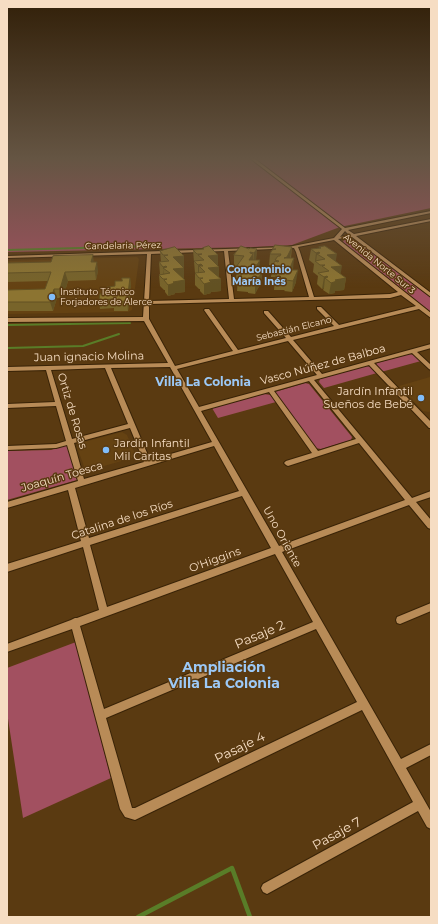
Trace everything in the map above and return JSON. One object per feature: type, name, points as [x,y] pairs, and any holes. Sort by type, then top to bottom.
[{"type":"street","name":"Avenida Norte Sur 3","points":[[310,202],[431,295]]},
{"type":"street","points":[[335,239],[345,229],[431,212]]},
{"type":"street","name":"Candelaria Pérez","points":[[7,257],[295,248],[431,220]]},
{"type":"street","name":"Avenida Norte Sur 3","points":[[335,239],[431,316]]},
{"type":"street","points":[[295,248],[298,252],[312,298]]},
{"type":"street","points":[[226,251],[232,300]]},
{"type":"street","name":"Uno Oriente","points":[[149,253],[146,319],[431,823]]},
{"type":"street","points":[[146,302],[390,296],[402,293]]},
{"type":"street","name":"Sebastián Elcano","points":[[173,367],[419,307]]},
{"type":"street","points":[[319,308],[338,327]]},
{"type":"street","points":[[207,310],[236,352]]},
{"type":"street","points":[[266,312],[321,376]]},
{"type":"street","points":[[7,320],[146,319]]},
{"type":"street","name":"Vasco Núñez de Balboa","points":[[197,410],[431,346]]},
{"type":"street","points":[[413,351],[431,368]]},
{"type":"street","points":[[370,363],[428,419],[431,426]]},
{"type":"street","points":[[107,367],[148,463]]},
{"type":"street","name":"Juan ignacio Molina","points":[[7,370],[48,368],[173,367]]},
{"type":"street","name":"Ortiz de Rosas","points":[[48,368],[82,483]]},
{"type":"street","points":[[310,379],[431,526]]},
{"type":"street","points":[[270,390],[316,454]]},
{"type":"street","points":[[7,406],[59,404]]},
{"type":"street","points":[[7,448],[52,447],[131,425]]},
{"type":"street","points":[[288,463],[360,440]]},
{"type":"street","name":"Joaquín Toesca","points":[[7,505],[216,443]]},
{"type":"street","points":[[71,486],[104,612]]},
{"type":"street","name":"Catalina de los Ríos","points":[[7,568],[244,492]]},
{"type":"street","name":"O'Higgins","points":[[7,648],[75,622],[431,494]]},
{"type":"street","points":[[400,620],[431,607]]},
{"type":"street","points":[[75,622],[100,716]]},
{"type":"street","name":"Pasaje 2","points":[[100,716],[318,624]]},
{"type":"street","name":"Pasaje 4","points":[[100,716],[126,809],[129,813],[135,814],[363,704]]},
{"type":"street","points":[[398,766],[431,749]]},
{"type":"street","name":"Pasaje 7","points":[[267,888],[420,804]]},
{"type":"shaded area","points":[[7,202],[431,202],[431,208],[340,227],[292,245],[7,252]]},
{"type":"shaded area","points":[[347,239],[357,241],[431,298],[431,312],[344,243],[343,241]]},
{"type":"shaded area","name":"Instituto Técnico Forjadores de Alerce","points":[[137,257],[139,259],[132,310],[128,312],[7,314],[7,261]]},
{"type":"shaded area","points":[[409,354],[415,355],[421,361],[381,372],[375,365],[377,363]]},
{"type":"shaded area","points":[[366,366],[371,367],[377,373],[324,388],[319,382],[320,379]]},
{"type":"shaded area","name":"Jardín Infantil Sueños de Bebé","points":[[430,377],[431,411],[429,412],[423,411],[399,386]]},
{"type":"shaded area","points":[[305,383],[309,384],[352,437],[351,440],[321,449],[315,448],[275,392]]},
{"type":"shaded area","points":[[264,394],[271,395],[276,402],[218,418],[212,408]]},
{"type":"shaded area","name":"Jardín Infantil Mil Caritas","points":[[122,432],[127,435],[135,454],[132,458],[90,470],[85,469],[77,447],[80,443]]},
{"type":"shaded area","points":[[65,445],[68,446],[77,480],[7,500],[7,451],[51,450]]},
{"type":"shaded area","points":[[76,642],[111,778],[23,818],[7,712],[7,668]]},
{"type":"building","points":[[275,245],[292,247],[287,257],[284,258],[294,258],[290,268],[287,270],[298,270],[293,281],[286,280],[286,278],[275,278],[277,273],[282,273],[278,272],[283,266],[272,266],[275,261],[279,261],[275,260],[281,254],[270,254],[272,250],[276,249],[273,249]]},
{"type":"building","points":[[209,246],[218,255],[208,256],[219,267],[208,268],[221,279],[209,280],[211,282],[204,284],[200,279],[203,278],[199,278],[195,273],[205,272],[199,266],[203,266],[201,264],[198,265],[194,261],[204,260],[198,255],[202,254],[197,254],[193,250],[204,249],[203,248]]},
{"type":"building","points":[[241,246],[249,249],[257,249],[254,253],[250,252],[253,254],[249,260],[260,260],[257,265],[253,264],[256,266],[251,272],[262,272],[259,277],[255,277],[258,278],[255,283],[248,281],[249,280],[238,279],[247,268],[236,267],[244,256],[234,255]]},
{"type":"building","points":[[325,246],[337,254],[327,255],[342,266],[331,267],[346,278],[335,280],[337,281],[331,283],[325,278],[328,277],[327,276],[324,277],[318,273],[329,271],[322,266],[325,265],[320,265],[315,261],[325,259],[317,254],[320,253],[319,252],[316,253],[311,249]]},
{"type":"building","points":[[175,247],[184,256],[173,257],[184,268],[173,269],[185,280],[173,282],[175,283],[168,285],[164,280],[167,279],[163,279],[159,275],[170,273],[163,268],[167,267],[166,266],[163,267],[159,262],[169,261],[164,256],[168,255],[163,255],[160,251]]},
{"type":"building","points":[[93,255],[91,262],[97,262],[95,271],[65,272],[60,289],[54,289],[50,302],[7,302],[7,290],[45,289],[51,272],[7,273],[7,263],[51,262],[53,256]]},
{"type":"building","points":[[122,278],[130,278],[127,301],[113,302],[113,299],[99,300],[100,294],[106,293],[107,287],[115,286],[115,281],[122,281]]},
{"type":"waterway","points":[[7,250],[152,246]]},
{"type":"waterway","points":[[7,325],[130,323]]},
{"type":"waterway","points":[[7,348],[83,346],[119,334]]},
{"type":"waterway","points":[[138,917],[232,868],[250,917]]},
{"type":"place","name":"Instituto Técnico Forjadores de Alerce","points":[[52,297]]},
{"type":"place","name":"Jardín Infantil Sueños de Bebé","points":[[421,398]]},
{"type":"place","name":"Jardín Infantil Mil Caritas","points":[[106,450]]},
{"type":"district","name":"Condominio María Inés","points":[[259,276]]},
{"type":"district","name":"Villa La Colonia","points":[[203,382]]},
{"type":"district","name":"Ampliación Villa La Colonia","points":[[224,676]]}]
